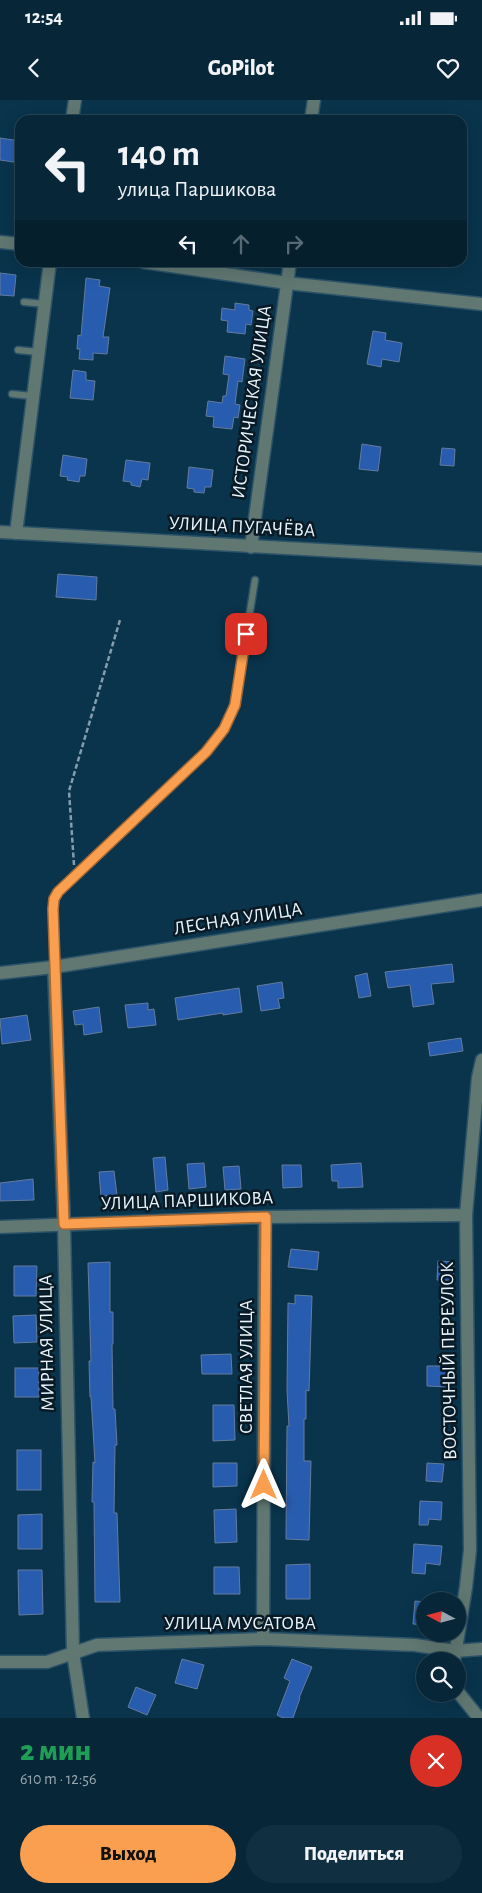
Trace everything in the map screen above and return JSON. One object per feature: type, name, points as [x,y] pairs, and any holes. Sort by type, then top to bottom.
[{"type":"street","points":[[73,115],[75,100]]},
{"type":"street","points":[[312,115],[314,100]]},
{"type":"street","points":[[0,242],[15,244]]},
{"type":"street","points":[[16,533],[49,267]]},
{"type":"street","points":[[178,267],[287,283],[482,304]]},
{"type":"street","name":"ИСТОРИЧЕСКАЯ УЛИЦА","points":[[250,547],[289,267]]},
{"type":"street","name":"УЛИЦА ПУГАЧЁВА","points":[[0,532],[250,547],[482,558]]},
{"type":"street","name":"ЛЕСНАЯ УЛИЦА","points":[[0,974],[54,968],[482,900]]},
{"type":"street","name":"МИРНАЯ УЛИЦА","points":[[54,968],[64,1224],[73,1653],[83,1718]]},
{"type":"street","name":"ВОСТОЧНЫЙ ПЕРЕУЛОК","points":[[456,1652],[470,1550],[466,1215],[478,1078],[482,1060]]},
{"type":"street","name":"УЛИЦА ПАРШИКОВА","points":[[0,1228],[266,1217],[466,1215]]},
{"type":"street","name":"СВЕТЛАЯ УЛИЦА","points":[[263,1638],[266,1217]]},
{"type":"street","name":"УЛИЦА МУСАТОВА","points":[[0,1662],[47,1662],[97,1645],[263,1638],[416,1645],[441,1652]]},
{"type":"street","name":"УЛИЦА МУСАТОВА","points":[[466,1653],[482,1649]]},
{"type":"street","points":[[466,1702],[479,1718]]},
{"type":"lane","points":[[24,302],[44,304]]},
{"type":"lane","points":[[18,350],[38,352]]},
{"type":"lane","points":[[12,394],[32,396]]},
{"type":"lane","points":[[54,968],[54,899],[58,892],[206,752],[224,729],[235,705],[255,580]]},
{"type":"path","points":[[74,876],[69,790],[120,620]]},
{"type":"building","points":[[0,138],[15,140],[15,162],[0,160]]},
{"type":"building","points":[[0,273],[16,275],[14,296],[0,295]]},
{"type":"building","points":[[86,278],[100,280],[99,286],[110,288],[103,337],[109,337],[107,354],[93,353],[93,360],[79,359],[80,349],[77,349],[78,335],[81,336]]},
{"type":"building","points":[[235,303],[249,305],[249,310],[253,311],[251,325],[246,324],[245,334],[227,332],[228,321],[221,320],[222,308],[235,310]]},
{"type":"building","points":[[373,331],[386,333],[385,340],[402,343],[399,362],[382,359],[381,367],[367,364]]},
{"type":"building","points":[[225,356],[245,359],[242,382],[238,381],[235,404],[240,405],[238,418],[234,417],[232,429],[213,427],[214,417],[206,416],[208,401],[222,403],[223,396],[226,396],[229,375],[223,374]]},
{"type":"building","points":[[73,370],[86,372],[86,380],[95,381],[93,400],[70,398]]},
{"type":"building","points":[[362,444],[381,447],[378,471],[359,469]]},
{"type":"building","points":[[442,448],[455,449],[454,466],[440,465]]},
{"type":"building","points":[[63,455],[87,459],[85,476],[80,476],[79,482],[67,480],[68,477],[60,476]]},
{"type":"building","points":[[126,460],[150,463],[148,480],[142,479],[140,487],[131,485],[131,482],[123,481]]},
{"type":"building","points":[[189,467],[213,470],[211,487],[205,487],[204,493],[194,492],[194,489],[187,488]]},
{"type":"building","points":[[58,574],[97,577],[96,600],[56,597]]},
{"type":"building","points":[[452,964],[454,982],[431,984],[434,1004],[413,1007],[410,985],[388,988],[385,972]]},
{"type":"building","points":[[367,973],[371,996],[359,998],[355,976]]},
{"type":"building","points":[[282,982],[284,998],[278,999],[280,1008],[261,1011],[257,986]]},
{"type":"building","points":[[239,988],[242,1012],[178,1020],[175,998]]},
{"type":"building","points":[[148,1003],[148,1010],[154,1009],[156,1025],[128,1028],[125,1005]]},
{"type":"building","points":[[99,1007],[102,1032],[84,1035],[83,1024],[75,1025],[73,1011]]},
{"type":"building","points":[[27,1015],[31,1040],[2,1044],[0,1019]]},
{"type":"building","points":[[461,1038],[463,1051],[430,1056],[428,1043]]},
{"type":"building","points":[[165,1157],[168,1190],[156,1192],[153,1158]]},
{"type":"building","points":[[204,1163],[206,1187],[189,1189],[187,1164]]},
{"type":"building","points":[[361,1163],[363,1187],[338,1188],[338,1181],[332,1181],[331,1165]]},
{"type":"building","points":[[282,1165],[301,1165],[302,1187],[283,1188]]},
{"type":"building","points":[[239,1166],[241,1189],[225,1190],[223,1167]]},
{"type":"building","points":[[114,1171],[117,1195],[101,1196],[99,1172]]},
{"type":"building","points":[[33,1179],[34,1200],[0,1201],[0,1183]]},
{"type":"building","points":[[291,1249],[319,1252],[317,1270],[288,1267]]},
{"type":"building","points":[[438,1261],[454,1262],[453,1281],[437,1280]]},
{"type":"building","points":[[110,1262],[110,1312],[113,1312],[113,1409],[115,1409],[117,1445],[115,1445],[114,1513],[117,1513],[120,1602],[95,1602],[94,1502],[92,1502],[93,1462],[95,1463],[90,1397],[89,1361],[91,1361],[88,1263]]},
{"type":"building","points":[[14,1266],[37,1266],[36,1296],[14,1296]]},
{"type":"building","points":[[295,1295],[312,1296],[309,1391],[306,1390],[306,1419],[304,1419],[304,1461],[311,1461],[309,1540],[286,1539],[287,1426],[289,1426],[287,1390],[288,1303],[295,1304]]},
{"type":"building","points":[[36,1315],[37,1342],[14,1343],[13,1316]]},
{"type":"building","points":[[231,1354],[232,1374],[202,1374],[201,1355]]},
{"type":"building","points":[[427,1366],[449,1366],[448,1387],[427,1386]]},
{"type":"building","points":[[15,1368],[39,1368],[39,1397],[15,1397]]},
{"type":"building","points":[[213,1405],[234,1405],[235,1440],[213,1441]]},
{"type":"building","points":[[17,1450],[41,1450],[41,1490],[17,1490]]},
{"type":"building","points":[[213,1463],[237,1463],[237,1486],[213,1487]]},
{"type":"building","points":[[427,1463],[444,1464],[442,1482],[426,1481]]},
{"type":"building","points":[[420,1501],[442,1502],[441,1520],[429,1519],[428,1525],[419,1525]]},
{"type":"building","points":[[236,1509],[237,1542],[215,1543],[214,1510]]},
{"type":"building","points":[[42,1514],[42,1549],[18,1549],[18,1515]]},
{"type":"building","points":[[414,1544],[442,1546],[440,1565],[426,1563],[425,1574],[412,1573]]},
{"type":"building","points":[[310,1564],[310,1599],[286,1599],[286,1565]]},
{"type":"building","points":[[214,1567],[239,1567],[240,1594],[214,1594]]},
{"type":"building","points":[[18,1570],[42,1570],[43,1614],[19,1615]]},
{"type":"building","points":[[415,1601],[416,1601],[416,1624],[413,1624]]},
{"type":"building","points":[[182,1659],[204,1665],[197,1689],[175,1683]]},
{"type":"building","points":[[292,1659],[312,1667],[293,1718],[283,1718],[277,1715],[290,1681],[284,1678]]},
{"type":"building","points":[[136,1687],[156,1695],[147,1715],[128,1707]]},
{"type":"route","points":[[246,634],[235,705],[224,729],[206,752],[58,892],[54,899],[53,909],[54,968],[64,1224],[266,1217],[264,1485]]}]
